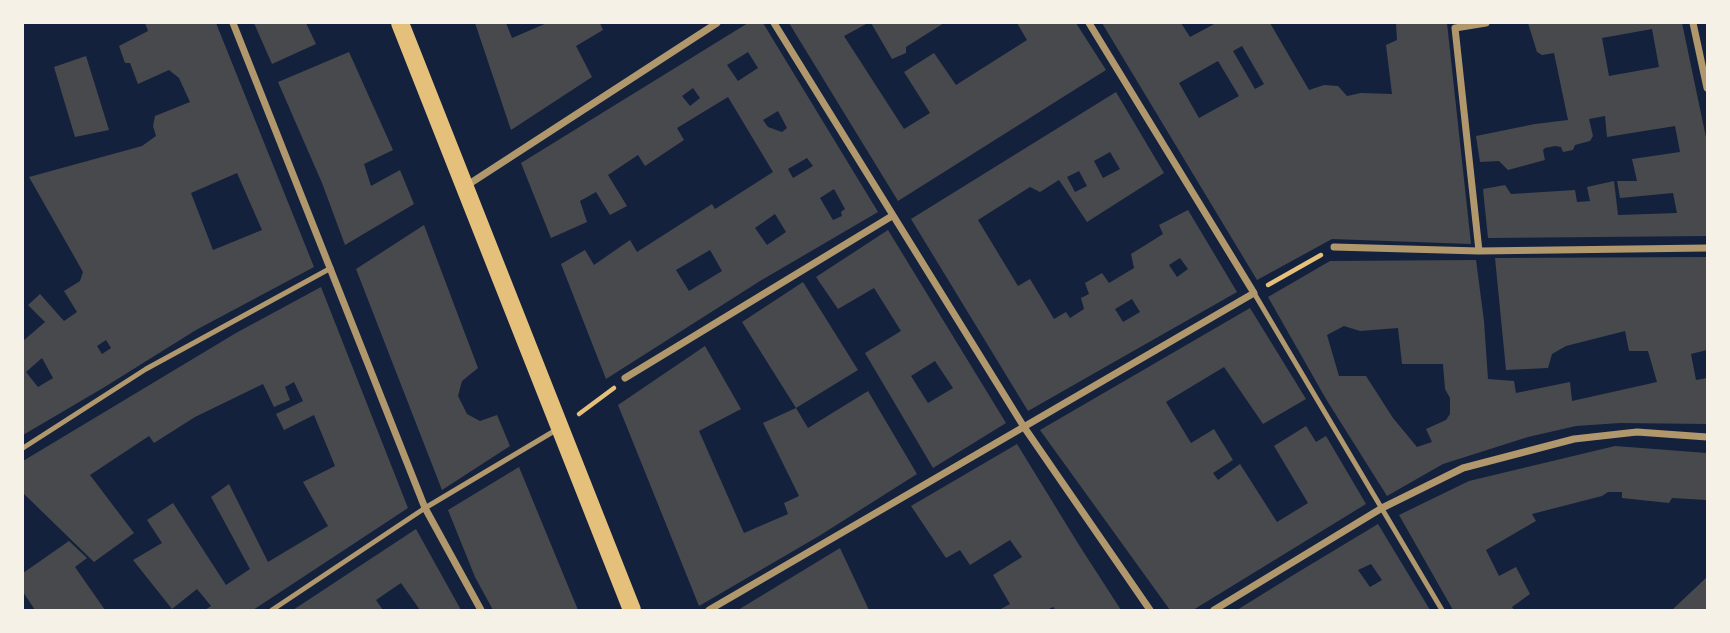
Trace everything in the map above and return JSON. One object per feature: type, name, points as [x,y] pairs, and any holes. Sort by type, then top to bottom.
[{"type":"main road","points":[[400,23],[632,610]]},
{"type":"street","points":[[233,23],[425,508],[481,610]]},
{"type":"street","points":[[466,186],[718,23]]},
{"type":"street","points":[[774,23],[1024,427],[1150,610]]},
{"type":"street","points":[[709,610],[1254,293],[1089,23]]},
{"type":"street","points":[[1479,251],[1455,28],[1486,23]]},
{"type":"street","points":[[1693,23],[1707,88]]},
{"type":"street","points":[[625,378],[892,216]]},
{"type":"street","points":[[1334,247],[1479,251],[1707,248]]},
{"type":"street","points":[[1214,610],[1382,508],[1463,468],[1574,439],[1637,432],[1707,437]]},
{"type":"lane","points":[[23,448],[146,369],[332,268]]},
{"type":"lane","points":[[1254,293],[1442,610]]},
{"type":"lane","points":[[272,610],[425,508],[559,428]]},
{"type":"path","points":[[1254,293],[1334,247]]},
{"type":"path","points":[[559,428],[607,392]]},
{"type":"building","points":[[145,23],[216,23],[314,267],[196,330],[23,435],[23,341],[45,322],[28,305],[40,294],[64,321],[77,312],[64,291],[80,281],[83,272],[29,177],[142,146],[156,136],[153,126],[155,116],[190,102],[179,78],[169,70],[138,84],[130,63],[125,63],[119,46],[148,31]],"holes":[[[237,173],[262,230],[213,250],[191,193]],[[106,340],[111,348],[102,354],[97,346]],[[42,358],[53,378],[38,387],[26,372]]]},
{"type":"building","points":[[254,23],[306,23],[316,44],[272,64]]},
{"type":"building","points":[[475,23],[506,23],[512,38],[547,23],[600,23],[603,30],[576,46],[592,77],[511,130]]},
{"type":"building","points":[[748,23],[763,23],[878,212],[760,281],[606,379],[561,264],[585,250],[594,265],[630,240],[637,252],[712,204],[715,209],[773,172],[728,97],[677,128],[684,140],[645,166],[638,155],[608,175],[627,206],[610,215],[596,192],[580,201],[587,222],[551,238],[521,163]],"holes":[[[748,52],[758,68],[738,81],[727,65]],[[693,88],[700,98],[690,106],[682,96]],[[778,111],[787,128],[782,132],[768,127],[763,120]],[[807,158],[813,166],[793,178],[788,169]],[[834,189],[845,209],[841,212],[842,216],[833,220],[820,198]],[[775,214],[786,232],[767,245],[755,228]],[[710,250],[722,271],[689,291],[676,270]]]},
{"type":"building","points":[[789,23],[868,23],[844,36],[904,129],[930,113],[904,72],[934,53],[956,85],[1027,40],[1017,23],[1076,23],[1106,70],[898,201]]},
{"type":"building","points":[[871,23],[944,23],[906,47],[906,53],[892,59]]},
{"type":"building","points":[[1102,23],[1181,23],[1190,37],[1216,23],[1270,23],[1309,90],[1324,85],[1338,86],[1347,96],[1361,93],[1392,94],[1386,45],[1397,40],[1396,23],[1447,23],[1471,244],[1332,239],[1257,280]],"holes":[[[1242,46],[1264,84],[1255,89],[1233,51]],[[1218,61],[1239,96],[1199,118],[1179,83]]]},
{"type":"building","points":[[1528,23],[1682,23],[1707,142],[1707,236],[1488,238],[1483,189],[1505,185],[1511,194],[1575,190],[1577,202],[1590,201],[1587,187],[1614,181],[1618,215],[1677,213],[1673,193],[1620,198],[1617,181],[1637,181],[1632,159],[1680,152],[1675,126],[1607,137],[1605,116],[1589,119],[1593,136],[1590,141],[1575,145],[1573,150],[1563,152],[1561,147],[1555,146],[1545,148],[1545,160],[1508,170],[1499,161],[1480,162],[1476,136],[1568,120],[1554,53],[1542,55],[1537,52]],"holes":[[[1652,29],[1659,67],[1609,76],[1602,38]]]},
{"type":"building","points":[[349,52],[393,150],[364,164],[371,186],[400,170],[414,204],[345,245],[322,183],[278,82]]},
{"type":"building","points":[[86,56],[109,130],[75,137],[54,67]]},
{"type":"building","points":[[1116,92],[1164,173],[1087,222],[1059,180],[1040,192],[1030,187],[978,220],[1018,286],[1030,279],[1054,319],[1066,312],[1070,318],[1084,309],[1081,298],[1089,294],[1085,283],[1102,273],[1109,283],[1134,268],[1131,254],[1163,234],[1159,225],[1188,210],[1237,292],[1028,411],[911,219]],"holes":[[[1110,152],[1120,169],[1103,178],[1094,161]],[[1079,171],[1087,186],[1075,192],[1067,177]],[[1180,258],[1188,269],[1177,277],[1169,265]],[[1132,299],[1140,312],[1123,322],[1115,309]]]},
{"type":"building","points":[[424,225],[478,368],[462,381],[458,396],[467,414],[480,421],[497,415],[510,446],[442,490],[356,269]]},
{"type":"building","points":[[888,230],[1006,423],[933,468],[865,353],[901,331],[874,288],[838,309],[816,277]],"holes":[[[935,361],[953,388],[928,403],[911,376]]]},
{"type":"building","points":[[1707,257],[1707,350],[1691,354],[1696,380],[1707,378],[1707,424],[1620,423],[1576,426],[1528,437],[1443,464],[1387,496],[1326,399],[1268,297],[1330,261],[1476,260],[1488,379],[1514,381],[1516,393],[1570,382],[1572,401],[1657,382],[1648,351],[1629,351],[1625,331],[1566,346],[1552,354],[1548,368],[1506,370],[1495,258]],"holes":[[[1344,326],[1360,331],[1398,328],[1402,364],[1443,364],[1445,389],[1450,398],[1450,414],[1446,420],[1426,429],[1432,442],[1417,447],[1393,418],[1366,376],[1339,376],[1327,335]]]},
{"type":"building","points":[[803,282],[858,370],[796,408],[742,322]]},
{"type":"building","points":[[321,287],[408,508],[253,610],[205,610],[211,606],[197,589],[172,609],[133,560],[162,543],[147,520],[173,503],[226,585],[250,569],[211,497],[229,484],[268,562],[328,526],[303,482],[335,466],[314,415],[284,430],[276,414],[303,401],[294,382],[285,387],[290,400],[274,407],[263,384],[195,417],[154,443],[149,436],[90,475],[134,533],[94,562],[23,493],[23,461],[236,333]]},
{"type":"building","points":[[1250,308],[1306,399],[1263,424],[1224,367],[1166,402],[1191,443],[1214,429],[1233,460],[1213,473],[1218,480],[1240,464],[1277,522],[1308,503],[1274,446],[1306,426],[1316,442],[1326,436],[1366,504],[1193,610],[1170,610],[1040,430]]},
{"type":"building","points":[[705,346],[741,409],[699,431],[744,533],[788,514],[784,503],[799,496],[763,423],[796,408],[808,428],[868,391],[917,474],[819,536],[699,606],[618,405]]},
{"type":"building","points":[[1017,444],[1121,610],[1056,610],[1053,607],[1047,610],[999,610],[1010,604],[993,575],[1022,557],[1010,540],[970,565],[960,550],[946,558],[911,506]]},
{"type":"building","points":[[1615,446],[1707,453],[1707,500],[1672,498],[1669,503],[1622,498],[1622,492],[1608,492],[1602,496],[1532,514],[1536,521],[1486,550],[1499,576],[1516,567],[1530,594],[1512,607],[1514,610],[1453,610],[1399,515],[1469,481]]},
{"type":"building","points":[[519,467],[578,610],[493,610],[475,577],[448,510]]},
{"type":"building","points":[[1378,524],[1430,610],[1237,610]],"holes":[[[1371,564],[1382,580],[1370,587],[1358,570]]]},
{"type":"building","points":[[416,529],[461,610],[420,610],[401,583],[376,600],[383,610],[293,610]]},
{"type":"building","points":[[69,541],[87,558],[75,567],[105,610],[35,610],[23,592],[23,573]]},
{"type":"building","points":[[840,548],[869,610],[738,610]]},
{"type":"building","points":[[1707,577],[1707,610],[1672,610]]}]
